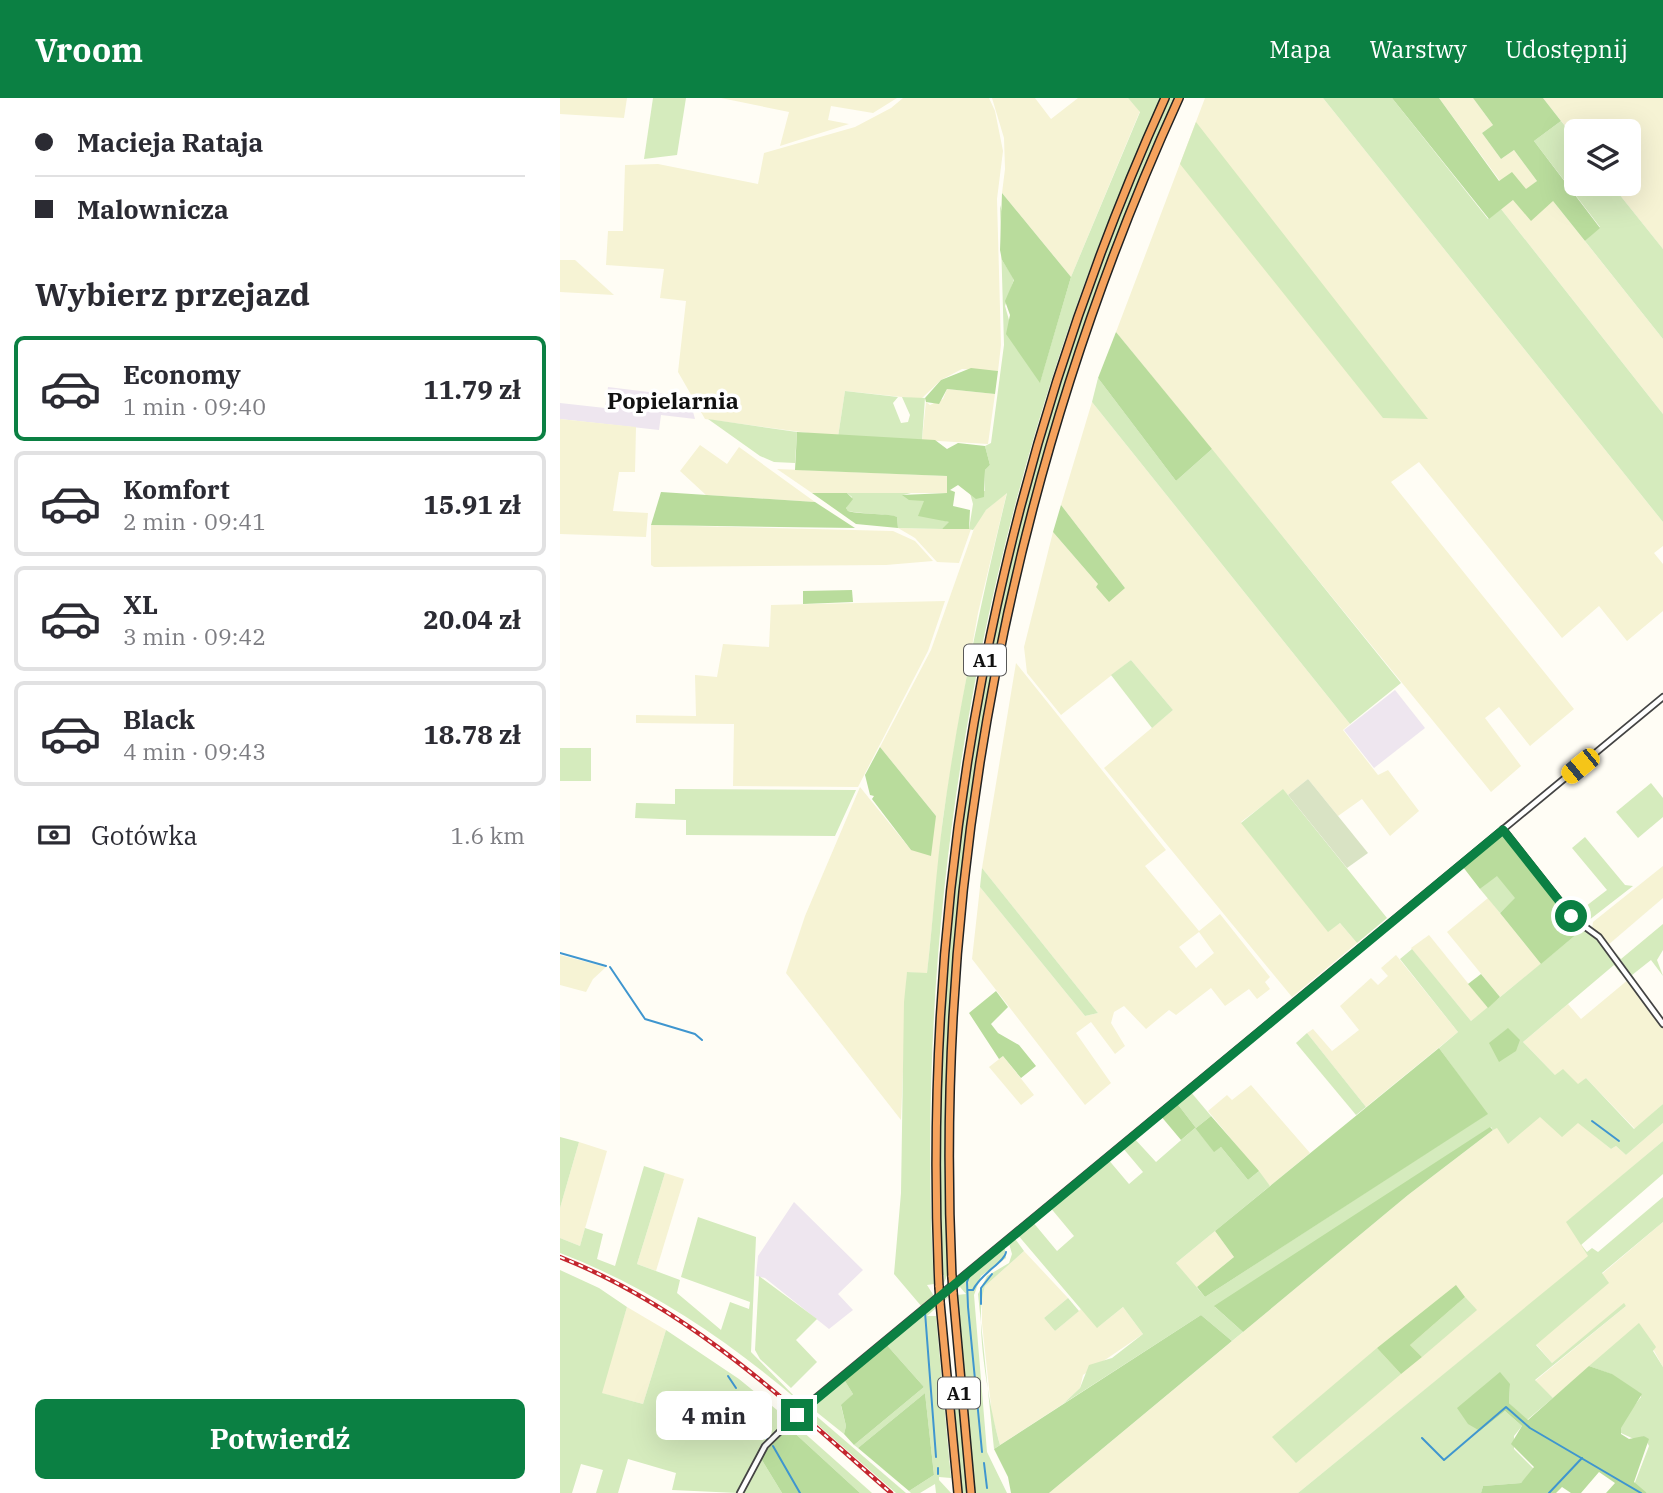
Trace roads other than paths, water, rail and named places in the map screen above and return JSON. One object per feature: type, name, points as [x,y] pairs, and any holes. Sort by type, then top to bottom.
[{"type":"highway","name":"A1","points":[[958,1493],[939,1287],[936,1153],[942,989],[957,833],[982,676],[1010,546],[1054,388],[1106,240],[1165,98]]},
{"type":"highway","name":"A1","points":[[971,1493],[952,1277],[949,1115],[954,989],[974,799],[995,674],[1033,509],[1066,393],[1118,244],[1179,98]]},
{"type":"street","points":[[740,1493],[765,1446],[807,1405],[1663,697]]},
{"type":"street","points":[[1503,830],[1573,918],[1599,937],[1663,1024]]},
{"type":"waterway","points":[[560,953],[606,966]]},
{"type":"waterway","points":[[610,967],[645,1019],[695,1034],[702,1040]]},
{"type":"waterway","points":[[1592,1121],[1619,1141]]},
{"type":"waterway","points":[[968,1290],[973,1290],[1006,1252]]},
{"type":"waterway","points":[[970,1274],[967,1282],[968,1307],[982,1452]]},
{"type":"waterway","points":[[981,1304],[981,1288],[992,1274]]},
{"type":"waterway","points":[[925,1312],[936,1457]]},
{"type":"waterway","points":[[728,1376],[736,1388]]},
{"type":"waterway","points":[[738,1393],[767,1439]]},
{"type":"waterway","points":[[1422,1438],[1444,1460],[1506,1407],[1530,1428],[1641,1493]]},
{"type":"waterway","points":[[773,1446],[800,1493]]},
{"type":"waterway","points":[[1549,1493],[1582,1458]]},
{"type":"waterway","points":[[984,1463],[987,1488]]},
{"type":"waterway","points":[[938,1468],[938,1474]]},
{"type":"railway","points":[[560,1257],[607,1278],[694,1330],[775,1392],[891,1493]]},
{"type":"district","name":"Popielarnia","points":[[673,400]]}]
